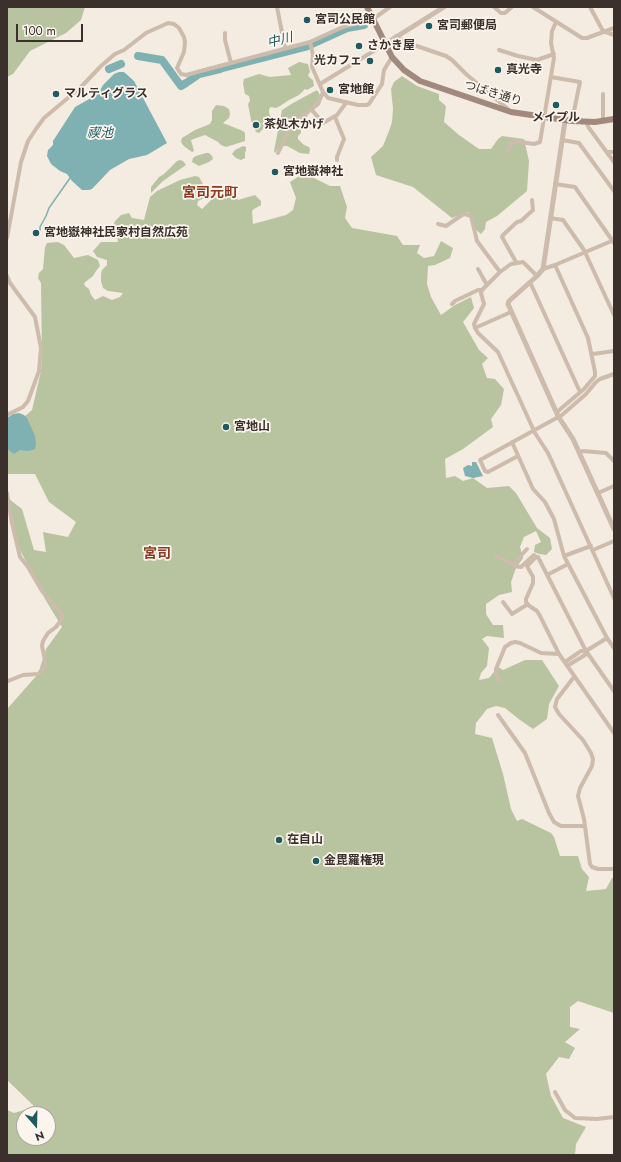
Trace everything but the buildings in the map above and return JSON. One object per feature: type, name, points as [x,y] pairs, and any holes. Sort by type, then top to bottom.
[{"type":"main road","name":"つばき通り","points":[[367,7],[392,57],[404,70],[420,81],[511,112],[565,121],[586,122],[614,119]]},
{"type":"street","points":[[277,7],[285,48]]},
{"type":"street","points":[[7,238],[21,162],[28,141],[44,118],[81,87],[115,54],[124,50],[146,33],[168,23],[174,24],[179,28],[184,37],[185,47],[177,68],[181,74],[186,75],[310,42],[343,27],[373,18],[390,7]]},
{"type":"street","points":[[320,84],[444,7]]},
{"type":"street","points":[[494,7],[501,13],[505,13],[512,7]]},
{"type":"street","points":[[533,7],[545,13],[556,22],[582,38],[587,38],[614,28]]},
{"type":"street","points":[[590,7],[603,31],[614,35]]},
{"type":"street","points":[[507,151],[514,141],[534,144],[540,142],[554,58],[551,43],[552,31],[556,22]]},
{"type":"street","points":[[226,33],[231,63]]},
{"type":"street","points":[[396,36],[402,41],[446,56],[511,112]]},
{"type":"street","points":[[310,42],[313,55],[312,67],[323,92],[328,98],[366,106],[369,104],[382,84],[384,70],[392,57]]},
{"type":"street","points":[[499,50],[537,60],[554,54]]},
{"type":"street","points":[[551,77],[580,82],[572,121]]},
{"type":"street","points":[[278,153],[294,123],[318,104],[323,92]]},
{"type":"street","points":[[603,94],[603,121]]},
{"type":"street","points":[[311,109],[323,123],[335,116],[346,102]]},
{"type":"street","points":[[335,116],[344,139],[337,160]]},
{"type":"street","points":[[565,121],[543,269],[509,301],[508,304],[557,414],[580,452],[598,493],[612,517],[614,529]]},
{"type":"street","points":[[586,122],[614,162]]},
{"type":"street","points":[[562,140],[579,143],[614,191]]},
{"type":"street","points":[[607,152],[614,152]]},
{"type":"street","points":[[543,269],[555,266],[614,241],[575,187],[555,184]]},
{"type":"street","points":[[516,262],[502,237],[532,210],[532,200]]},
{"type":"street","points":[[438,224],[446,226],[462,215],[465,214],[471,216],[477,241],[500,272]]},
{"type":"street","points":[[550,218],[563,220],[586,253],[614,315]]},
{"type":"street","points":[[452,304],[455,301],[478,290],[482,290],[500,272],[510,264],[516,262],[523,262],[537,276]]},
{"type":"street","points":[[555,266],[588,338],[596,372],[595,376],[557,414]]},
{"type":"street","points":[[478,269],[487,285]]},
{"type":"street","points":[[7,276],[8,283],[35,317],[41,348],[39,371],[28,401],[23,407],[7,415]]},
{"type":"street","points":[[530,282],[580,392]]},
{"type":"street","points":[[482,290],[481,293],[484,304],[474,324],[475,328],[498,352],[533,430],[548,453],[614,598]]},
{"type":"street","points":[[475,328],[511,312]]},
{"type":"street","points":[[592,354],[614,351]]},
{"type":"street","points":[[518,456],[488,472],[485,471],[480,460],[533,430],[586,394],[600,379],[614,374]]},
{"type":"street","points":[[512,442],[533,489],[545,502],[554,519],[564,556],[607,638],[614,648]]},
{"type":"street","points":[[580,452],[606,453],[614,461]]},
{"type":"street","points":[[598,493],[614,486]]},
{"type":"street","points":[[7,493],[12,524],[20,557],[28,567],[42,591],[62,615],[62,619],[56,627],[48,633],[43,641],[42,646],[45,660],[44,669],[38,674],[23,675],[8,681]]},
{"type":"street","points":[[564,556],[614,541]]},
{"type":"street","points":[[514,564],[528,549]]},
{"type":"street","points":[[496,556],[514,564],[514,566],[521,567],[534,555],[538,557],[586,651],[614,691]]},
{"type":"street","points":[[536,557],[527,566],[533,577],[533,583],[526,599],[528,604],[537,611],[559,654],[614,733]]},
{"type":"street","points":[[547,574],[568,564]]},
{"type":"street","points":[[503,602],[512,614],[528,604]]},
{"type":"street","points":[[566,664],[581,651],[586,651],[607,638]]},
{"type":"street","points":[[499,680],[496,674],[496,669],[505,647],[511,643],[520,643],[542,653],[559,654]]},
{"type":"street","points":[[574,677],[557,699],[555,707],[559,714],[583,740],[593,759],[592,766],[580,788],[578,796],[585,826],[588,859],[590,864],[598,869],[614,869]]},
{"type":"street","points":[[498,715],[525,753],[554,822],[561,826],[585,826]]},
{"type":"street","points":[[555,1092],[565,1110],[575,1118],[597,1119],[614,1117]]},
{"type":"green space","points":[[7,7],[85,7],[81,20],[66,33],[30,51],[13,74],[7,77]]},
{"type":"green space","points":[[299,62],[308,64],[310,72],[308,75],[313,80],[314,86],[307,90],[305,89],[299,95],[276,108],[271,107],[269,109],[269,113],[273,125],[270,127],[265,127],[259,133],[256,132],[251,120],[248,104],[250,101],[249,96],[245,94],[243,83],[244,79],[259,74],[270,77],[291,75],[288,68]]},
{"type":"green space","points":[[402,76],[417,86],[439,94],[439,100],[446,106],[444,122],[479,149],[491,149],[502,136],[524,139],[529,161],[527,191],[497,216],[486,222],[485,229],[481,234],[475,229],[473,219],[468,212],[452,218],[413,187],[376,175],[371,157],[383,146],[389,131],[392,122],[393,109],[391,89],[394,82]]},
{"type":"green space","points":[[317,90],[320,95],[318,101],[311,108],[306,119],[298,123],[301,133],[298,136],[298,139],[304,145],[309,147],[309,154],[300,153],[287,146],[280,146],[275,153],[274,151],[282,110]]},
{"type":"green space","points":[[216,105],[224,106],[229,109],[229,118],[223,123],[243,131],[245,133],[245,141],[226,147],[205,135],[191,140],[194,151],[192,152],[182,144],[182,138],[195,130],[210,124],[212,120],[212,111]]},
{"type":"green space","points":[[243,146],[246,147],[245,158],[241,160],[232,154],[235,150]]},
{"type":"green space","points":[[209,153],[213,159],[199,166],[192,162],[193,158],[196,156]]},
{"type":"green space","points":[[180,160],[186,165],[163,181],[151,193],[151,187],[159,177]]},
{"type":"green space","points":[[304,173],[330,186],[340,186],[347,207],[345,218],[352,228],[397,236],[403,245],[420,245],[417,253],[424,258],[434,256],[441,241],[453,248],[450,258],[435,265],[428,266],[427,284],[431,297],[441,315],[455,305],[471,297],[474,308],[463,322],[479,350],[488,358],[482,364],[487,378],[495,379],[504,389],[501,405],[491,419],[493,427],[463,449],[445,459],[446,478],[455,476],[463,481],[473,478],[487,488],[509,486],[516,493],[537,528],[550,538],[552,549],[546,555],[534,552],[535,545],[541,542],[536,531],[524,537],[520,547],[523,558],[516,568],[511,582],[512,592],[499,595],[486,604],[486,614],[493,625],[503,625],[504,638],[487,636],[482,639],[489,648],[487,666],[481,673],[479,680],[489,678],[498,667],[503,670],[525,660],[542,660],[559,686],[549,704],[547,719],[533,729],[505,708],[496,706],[487,709],[476,723],[475,734],[492,738],[503,774],[511,809],[517,821],[522,819],[551,833],[554,837],[560,856],[578,856],[582,869],[589,877],[586,891],[606,889],[612,878],[614,878],[614,1013],[578,1001],[570,1007],[570,1027],[580,1029],[565,1042],[575,1048],[569,1059],[559,1057],[546,1074],[551,1096],[563,1118],[586,1127],[576,1144],[575,1155],[7,1155],[7,1110],[16,1112],[16,1146],[56,1146],[56,1106],[34,1106],[7,1080],[7,709],[38,674],[46,649],[62,627],[45,599],[16,542],[9,499],[22,509],[34,550],[46,552],[43,532],[68,537],[76,522],[49,502],[35,474],[7,474],[7,432],[32,410],[41,371],[41,283],[38,278],[39,273],[43,269],[45,247],[47,243],[58,242],[64,245],[74,258],[88,255],[98,260],[100,266],[93,276],[84,283],[85,286],[89,289],[95,300],[103,296],[112,300],[120,297],[123,293],[108,291],[103,288],[101,274],[102,270],[107,265],[107,260],[97,257],[93,251],[101,242],[118,242],[117,237],[113,233],[113,227],[115,221],[121,215],[129,213],[132,218],[144,220],[150,197],[157,191],[180,180],[195,176],[199,177],[203,184],[203,189],[216,185],[219,185],[220,187],[213,194],[198,201],[197,205],[202,209],[214,197],[223,194],[237,198],[238,200],[255,195],[261,201],[261,205],[252,211],[253,224],[286,215],[293,210],[296,198],[290,182]]},
{"type":"water","name":"禊池","points":[[124,72],[134,81],[167,143],[147,155],[129,159],[110,170],[92,189],[82,190],[67,174],[51,164],[47,156],[48,150],[53,145],[53,141],[75,107],[98,94],[103,85],[114,74]]},
{"type":"water","points":[[19,413],[27,418],[35,436],[36,444],[35,449],[28,451],[20,450],[14,454],[7,449],[7,418],[13,414]]},
{"type":"water","points":[[472,462],[476,462],[483,476],[473,478],[465,476],[463,468],[468,465],[472,466]]},
{"type":"waterway","name":"中川","points":[[223,68],[305,47],[347,28],[364,25]]},
{"type":"waterway","name":"中川","points":[[138,56],[162,60],[181,86],[186,83]]},
{"type":"waterway","name":"中川","points":[[109,69],[121,64]]},
{"type":"waterway","name":"中川","points":[[189,81],[199,74],[220,69]]},
{"type":"waterway","points":[[40,230],[49,208],[70,178]]},
{"type":"place","name":"宮司公民館","points":[[307,20]]},
{"type":"place","name":"宮司郵便局","points":[[429,26]]},
{"type":"place","name":"さかき屋","points":[[359,46]]},
{"type":"place","name":"光カフェ","points":[[370,61]]},
{"type":"place","name":"真光寺","points":[[498,70]]},
{"type":"place","name":"宮地館","points":[[330,90]]},
{"type":"place","name":"マルティグラス","points":[[56,94]]},
{"type":"place","name":"メイプル","points":[[556,105]]},
{"type":"place","name":"茶処木かげ","points":[[256,125]]},
{"type":"place","name":"宮地嶽神社","points":[[275,172]]},
{"type":"place","name":"宮地嶽神社民家村自然広苑","points":[[36,233]]},
{"type":"place","name":"宮地山","points":[[226,427]]},
{"type":"place","name":"在自山","points":[[279,840]]},
{"type":"place","name":"金毘羅権現","points":[[316,861]]},
{"type":"district","name":"宮司元町","points":[[210,194]]},
{"type":"district","name":"宮司","points":[[157,555]]}]
